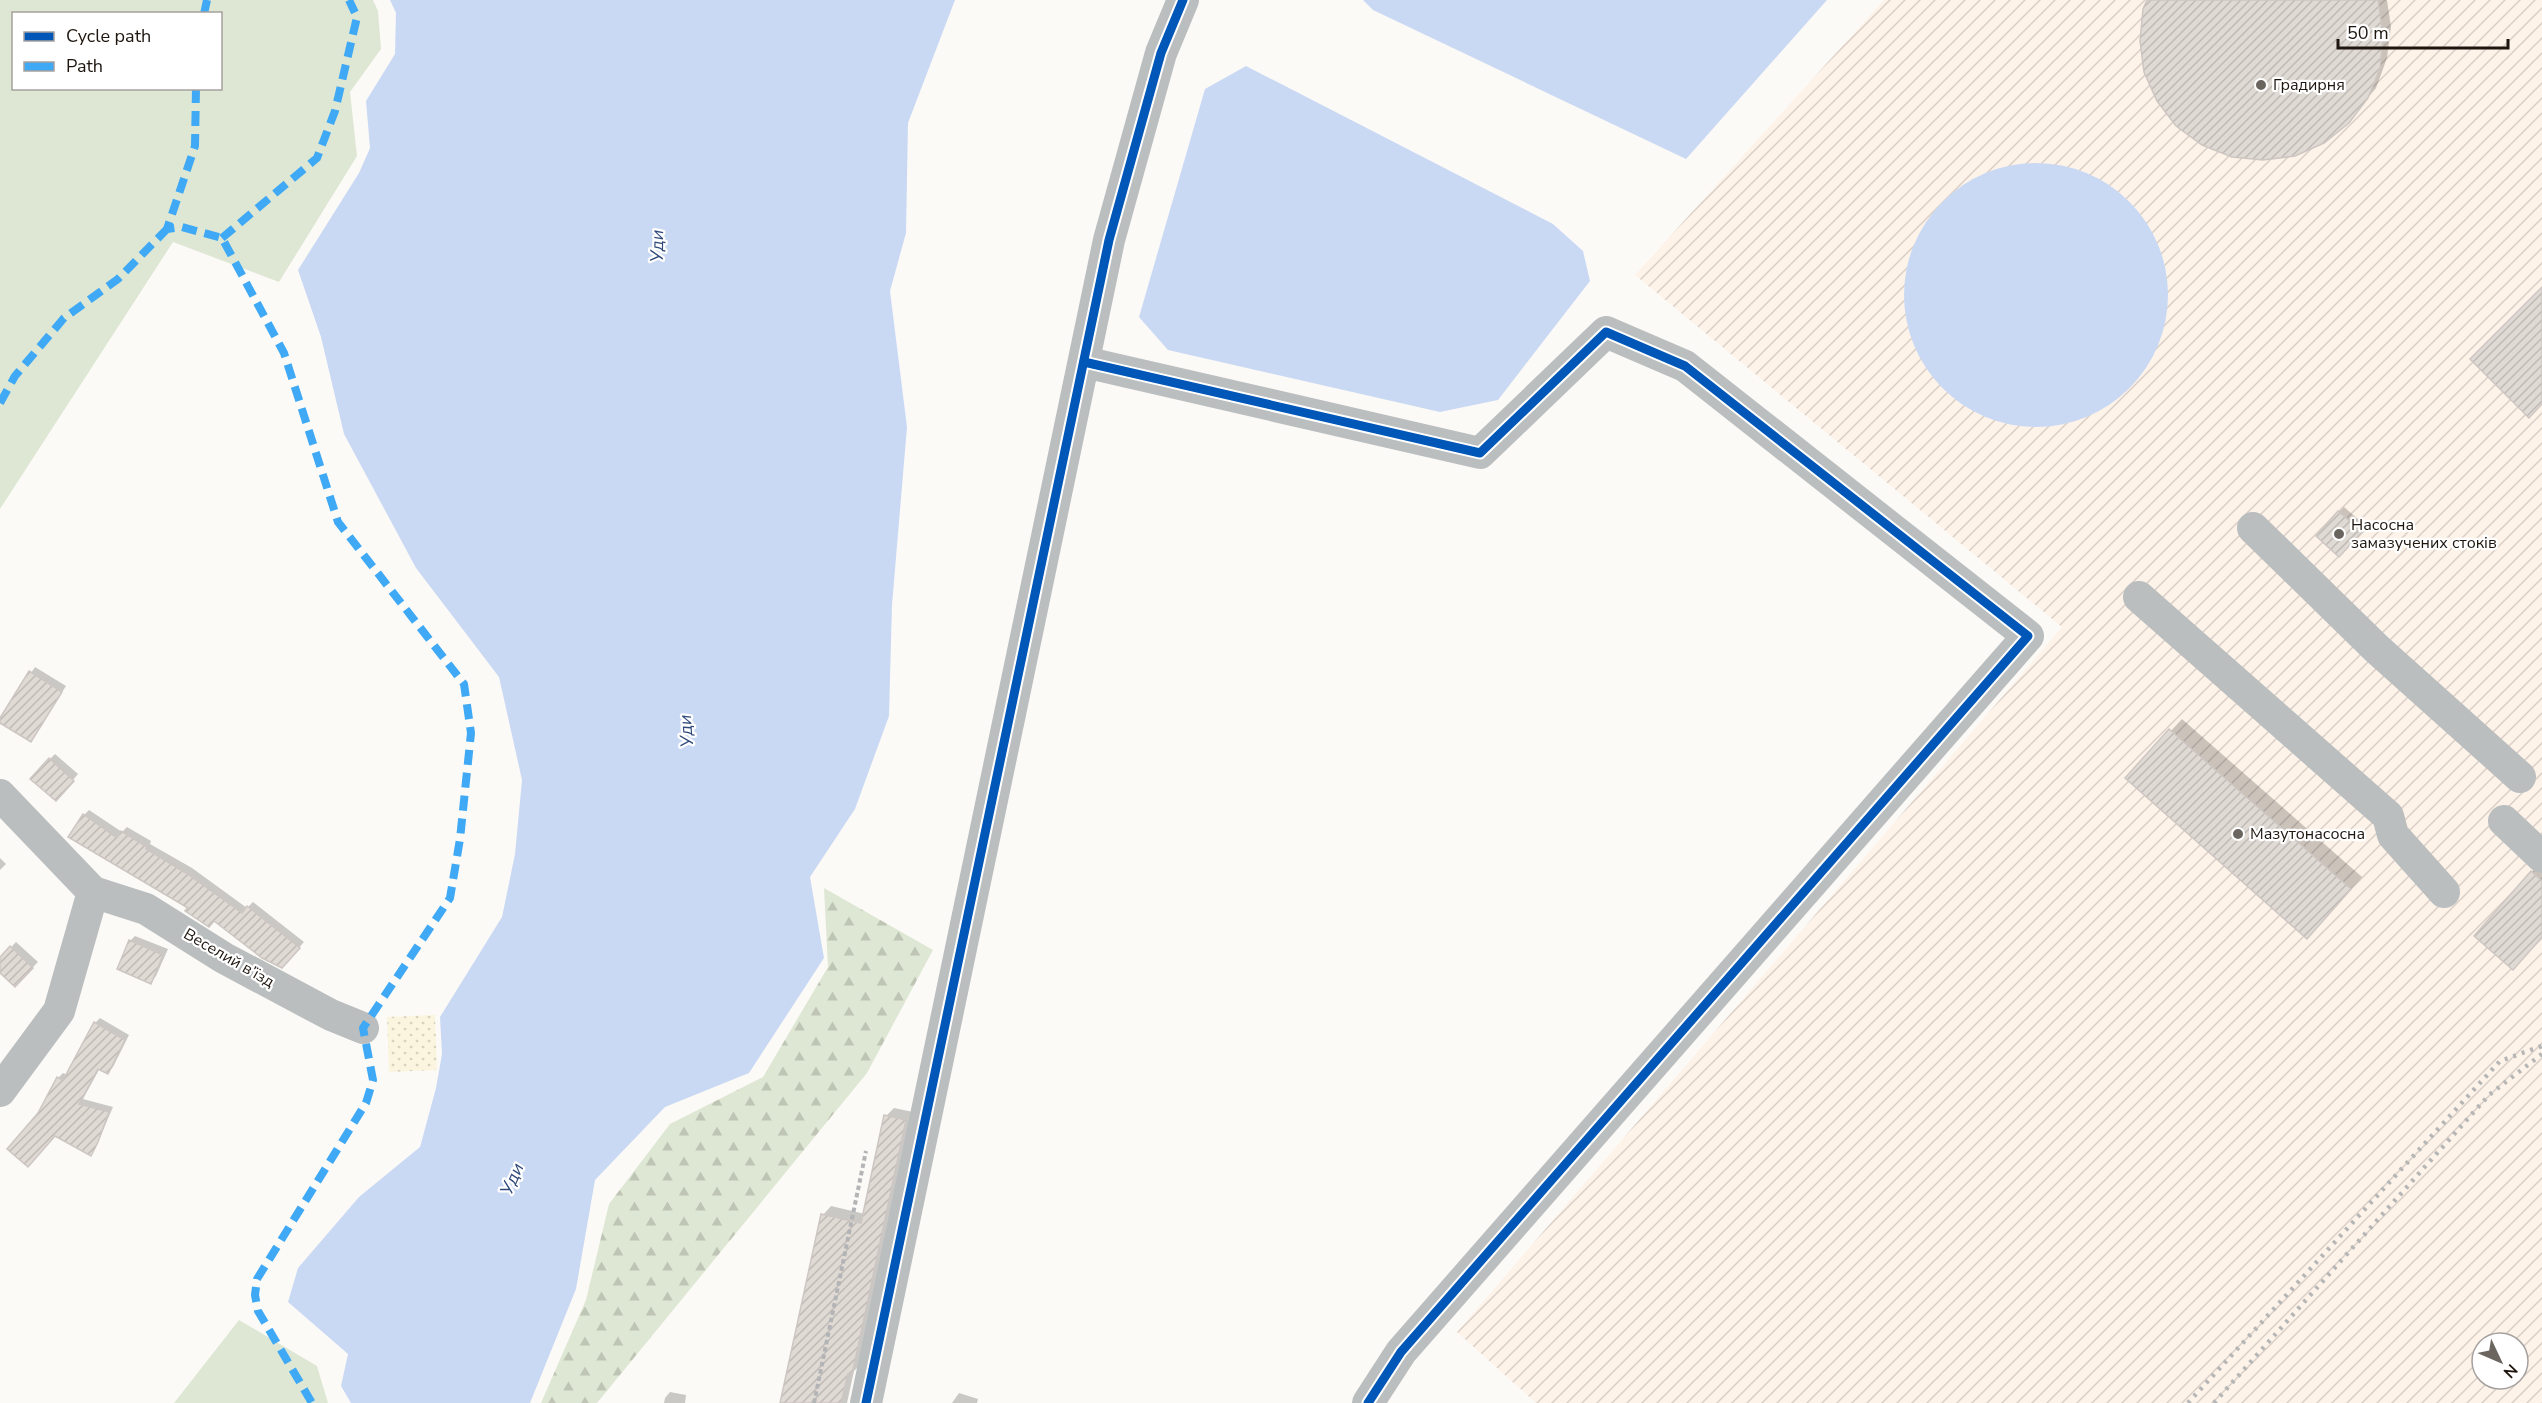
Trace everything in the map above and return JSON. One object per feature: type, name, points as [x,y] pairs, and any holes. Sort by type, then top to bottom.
[{"type":"street","points":[[866,1403],[1109,240],[1161,53],[1183,0]]},
{"type":"street","points":[[1084,362],[1480,453],[1606,332],[1685,366],[2028,636],[1401,1352],[1368,1403]]},
{"type":"street","points":[[2253,528],[2378,649],[2520,777]]},
{"type":"street","points":[[2139,597],[2388,816],[2393,835],[2444,892]]},
{"type":"street","points":[[0,795],[93,892],[59,1011],[0,1091]]},
{"type":"street","points":[[2504,821],[2542,857]]},
{"type":"street","name":"Веселий в’їзд","points":[[93,892],[146,909],[224,957],[331,1015],[363,1028]]},
{"type":"path","points":[[814,1403],[866,1151]]},
{"type":"shaded area","points":[[1884,0],[2542,0],[2542,1403],[1536,1403],[1457,1332],[2062,627],[1635,275]]},
{"type":"green space","points":[[0,0],[373,0],[378,11],[381,49],[350,92],[357,156],[279,282],[173,242],[0,509]]},
{"type":"green space","points":[[824,888],[933,950],[867,1073],[597,1403],[541,1403],[586,1300],[609,1204],[670,1124],[763,1077],[828,967]]},
{"type":"green space","points":[[239,1320],[317,1366],[328,1403],[174,1403]]},
{"type":"sand","points":[[435,1015],[437,1070],[389,1072],[387,1017]]},
{"type":"water","name":"Уди","points":[[390,0],[955,0],[908,123],[906,233],[890,291],[907,427],[892,605],[889,716],[855,809],[810,877],[824,958],[749,1073],[665,1107],[595,1180],[576,1289],[530,1403],[351,1403],[341,1386],[348,1354],[288,1302],[298,1268],[359,1197],[420,1147],[436,1088],[442,1054],[440,1017],[502,917],[515,854],[522,780],[499,677],[416,568],[344,434],[321,337],[298,270],[359,173],[370,148],[366,101],[395,54],[396,13]]},
{"type":"water","points":[[1363,0],[1827,0],[1686,159],[1373,10]]},
{"type":"water","points":[[1246,66],[1553,224],[1583,251],[1590,281],[1498,400],[1440,412],[1168,350],[1139,317],[1205,89]]},
{"type":"water","points":[[2036,163],[2062,166],[2086,173],[2120,193],[2138,211],[2158,245],[2165,269],[2168,295],[2165,321],[2158,345],[2138,379],[2120,397],[2086,417],[2062,424],[2036,427],[2010,424],[1986,417],[1952,397],[1934,379],[1914,345],[1907,321],[1904,295],[1907,269],[1914,245],[1934,211],[1952,193],[1986,173],[2010,166]]},
{"type":"building","name":"Градирня","points":[[2147,0],[2378,0],[2383,36],[2380,68],[2368,98],[2349,123],[2324,143],[2295,156],[2263,160],[2232,157],[2202,145],[2176,126],[2157,101],[2144,72],[2140,41],[2143,9]]},
{"type":"building","points":[[2542,287],[2542,404],[2529,418],[2470,359]]},
{"type":"building","name":"Насосна замазучених стоків","points":[[2338,511],[2362,532],[2339,557],[2316,536]]},
{"type":"building","points":[[29,671],[62,692],[31,742],[0,723],[0,718]]},
{"type":"building","name":"Мазутонасосна","points":[[2169,729],[2351,889],[2307,939],[2125,778]]},
{"type":"building","points":[[49,758],[74,781],[56,801],[30,779]]},
{"type":"building","points":[[83,814],[117,838],[121,831],[147,847],[146,849],[186,873],[242,913],[247,906],[300,948],[282,968],[262,958],[214,921],[209,927],[185,911],[188,908],[68,837]]},
{"type":"building","points":[[2531,871],[2542,881],[2542,937],[2513,970],[2474,936]]},
{"type":"building","points":[[129,940],[163,955],[151,984],[117,969]]},
{"type":"building","points":[[10,946],[33,968],[15,987],[0,973],[0,957]]},
{"type":"building","points":[[94,1022],[125,1040],[108,1074],[98,1069],[79,1104],[109,1112],[98,1142],[91,1156],[55,1136],[28,1167],[7,1149],[38,1113],[57,1077],[63,1080]]},
{"type":"building","points":[[884,1115],[906,1120],[852,1375],[848,1374],[841,1403],[780,1403],[821,1214],[861,1223]]},
{"type":"railway","points":[[2188,1403],[2500,1061],[2542,1046]]},
{"type":"railway","points":[[2214,1403],[2489,1095],[2542,1054]]},
{"type":"marked path","points":[[204,12],[207,0]]},
{"type":"marked path","points":[[222,238],[317,158],[335,111],[357,17],[349,0]]},
{"type":"marked path","points":[[196,90],[195,146],[167,229],[182,227],[222,238],[284,353],[338,522],[464,684],[471,733],[460,839],[450,898],[363,1028],[373,1080],[366,1103],[257,1279],[255,1295],[258,1311],[312,1403]]},
{"type":"marked path","points":[[0,403],[15,376],[64,318],[118,279],[167,229]]},
{"type":"cycle path","points":[[866,1403],[1109,240],[1161,53],[1183,0]]},
{"type":"cycle path","points":[[1084,362],[1480,453],[1606,332],[1685,366],[2028,636],[1401,1352],[1368,1403]]},
{"type":"place","name":"Градирня","points":[[2261,85]]},
{"type":"place","name":"Насосна замазучених стоків","points":[[2339,534]]},
{"type":"place","name":"Мазутонасосна","points":[[2238,834]]}]
